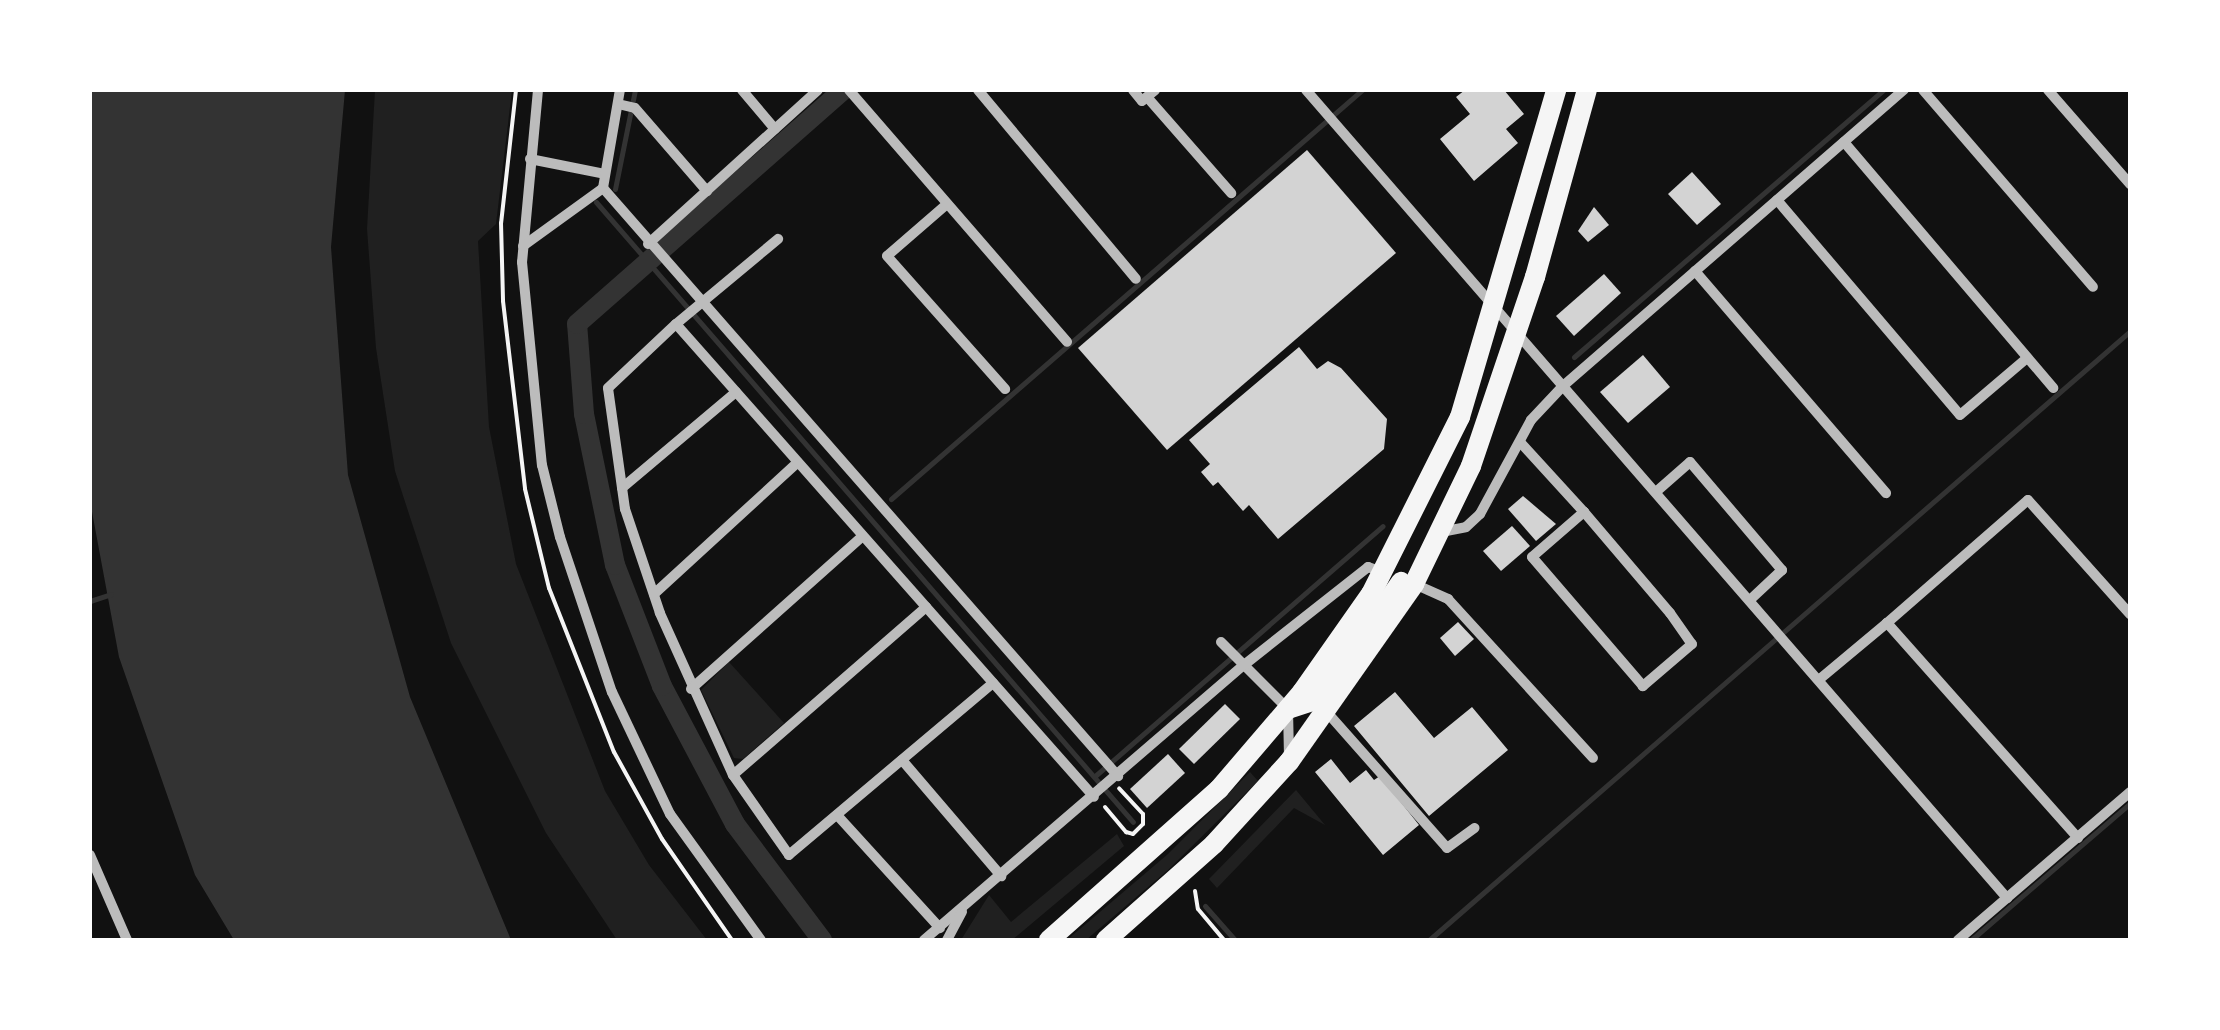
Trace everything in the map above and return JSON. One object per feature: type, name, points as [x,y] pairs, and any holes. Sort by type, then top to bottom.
[{"type":"highway","points":[[1106,940],[1214,844],[1289,762],[1315,702],[1400,578],[1494,307],[1556,90]]},
{"type":"highway","points":[[1049,940],[1218,789],[1288,709],[1315,702],[1400,578],[1426,562],[1471,466],[1516,334],[1586,90]]},
{"type":"street","points":[[538,90],[523,246],[542,465],[580,605],[670,814],[761,940]]},
{"type":"street","points":[[620,90],[626,106],[707,191]]},
{"type":"street","points":[[742,90],[775,129]]},
{"type":"street","points":[[650,246],[818,90]]},
{"type":"street","points":[[978,90],[1136,279]]},
{"type":"street","points":[[1132,90],[1142,101],[1151,93],[1231,193]]},
{"type":"street","points":[[1306,90],[1821,678],[2007,898]]},
{"type":"street","points":[[1440,532],[1466,527],[1480,514],[1520,442],[1564,386],[1904,90]]},
{"type":"street","points":[[1923,90],[2093,288]]},
{"type":"street","points":[[2048,90],[2130,184]]},
{"type":"street","points":[[850,91],[1067,342]]},
{"type":"street","points":[[523,246],[603,188],[626,106]]},
{"type":"street","points":[[1844,142],[2053,388]]},
{"type":"street","points":[[530,159],[605,174]]},
{"type":"street","points":[[603,188],[663,261],[736,392],[993,683],[1105,782]]},
{"type":"street","points":[[1777,200],[1960,415],[2027,358]]},
{"type":"street","points":[[947,204],[887,256],[1005,390]]},
{"type":"street","points":[[778,239],[688,312],[608,388],[622,488],[654,594],[691,689],[733,775],[789,856],[993,683]]},
{"type":"street","points":[[1696,271],[1886,493]]},
{"type":"street","points":[[688,312],[1105,782]]},
{"type":"street","points":[[622,488],[736,392]]},
{"type":"street","points":[[1520,442],[1584,512],[1692,644],[1644,686],[1532,558],[1584,512]]},
{"type":"street","points":[[654,594],[798,462]]},
{"type":"street","points":[[1657,491],[1690,462],[1782,570],[1751,600]]},
{"type":"street","points":[[1821,678],[2028,500],[2130,614]]},
{"type":"street","points":[[691,689],[863,536]]},
{"type":"street","points":[[924,940],[1242,663],[1368,566],[1448,598],[1593,758]]},
{"type":"street","points":[[733,775],[926,607]]},
{"type":"street","points":[[1887,622],[2078,838]]},
{"type":"street","points":[[1224,645],[1288,709],[1289,762]]},
{"type":"street","points":[[1315,702],[1447,848],[1475,828]]},
{"type":"street","points":[[902,760],[1001,876]]},
{"type":"street","points":[[1958,940],[2130,792]]},
{"type":"street","points":[[837,815],[940,928]]},
{"type":"street","points":[[90,855],[127,940]]},
{"type":"street","points":[[948,940],[964,907]]},
{"type":"path","points":[[1105,782],[1143,814],[1133,834],[1105,782]]},
{"type":"path","points":[[1195,891],[1198,910],[1224,940]]},
{"type":"shaded area","points":[[90,90],[345,90],[331,247],[348,475],[410,697],[511,940],[234,940],[195,875],[119,657],[90,501]]},
{"type":"shaded area","points":[[375,90],[512,90],[496,224],[478,241],[489,427],[516,564],[605,791],[649,865],[707,940],[617,940],[546,833],[451,643],[395,471],[376,348],[367,229]]},
{"type":"shaded area","points":[[729,662],[784,723],[743,759],[734,758],[701,690]]},
{"type":"shaded area","points":[[1250,772],[1258,781],[1168,870],[1086,940],[1067,940],[1168,854]]},
{"type":"shaded area","points":[[1296,790],[1325,825],[1294,808],[1217,888],[1209,879]]},
{"type":"shaded area","points":[[1117,834],[1124,846],[1012,940],[961,940],[989,895],[1011,922]]},
{"type":"building","points":[[1465,90],[1504,90],[1524,114],[1506,129],[1518,143],[1474,181],[1440,139],[1470,114],[1456,97]]},
{"type":"building","points":[[1307,150],[1396,253],[1167,450],[1078,348]]},
{"type":"building","points":[[1692,172],[1721,204],[1697,225],[1668,194]]},
{"type":"building","points":[[1594,207],[1609,225],[1588,242],[1578,231]]},
{"type":"building","points":[[1604,274],[1621,293],[1574,336],[1556,316]]},
{"type":"building","points":[[1299,347],[1317,369],[1328,361],[1341,368],[1387,419],[1384,449],[1278,539],[1249,505],[1243,511],[1218,482],[1213,486],[1201,472],[1210,464],[1189,440]]},
{"type":"building","points":[[1643,355],[1670,387],[1628,423],[1600,392]]},
{"type":"building","points":[[1523,496],[1556,524],[1536,541],[1508,509]]},
{"type":"building","points":[[1512,526],[1530,546],[1501,571],[1483,551]]},
{"type":"building","points":[[1458,622],[1474,639],[1455,656],[1440,638]]},
{"type":"building","points":[[1395,692],[1434,738],[1472,707],[1508,750],[1429,816],[1354,726]]},
{"type":"building","points":[[1225,704],[1240,719],[1194,764],[1179,749]]},
{"type":"building","points":[[1168,754],[1185,773],[1147,808],[1130,789]]},
{"type":"building","points":[[1331,759],[1350,783],[1366,770],[1374,780],[1380,776],[1419,825],[1383,855],[1315,772]]},
{"type":"waterway","points":[[615,189],[635,90]]},
{"type":"waterway","points":[[822,940],[735,824],[662,686],[615,565],[584,414],[577,324],[843,90]]},
{"type":"waterway","points":[[891,499],[1362,90]]},
{"type":"waterway","points":[[1574,357],[1883,90]]},
{"type":"waterway","points":[[596,202],[1133,822]]},
{"type":"waterway","points":[[1429,940],[2130,331]]},
{"type":"waterway","points":[[1095,776],[1383,526]]},
{"type":"waterway","points":[[90,601],[111,594]]},
{"type":"waterway","points":[[1971,940],[2130,803]]},
{"type":"waterway","points":[[1205,906],[1235,940]]}]
